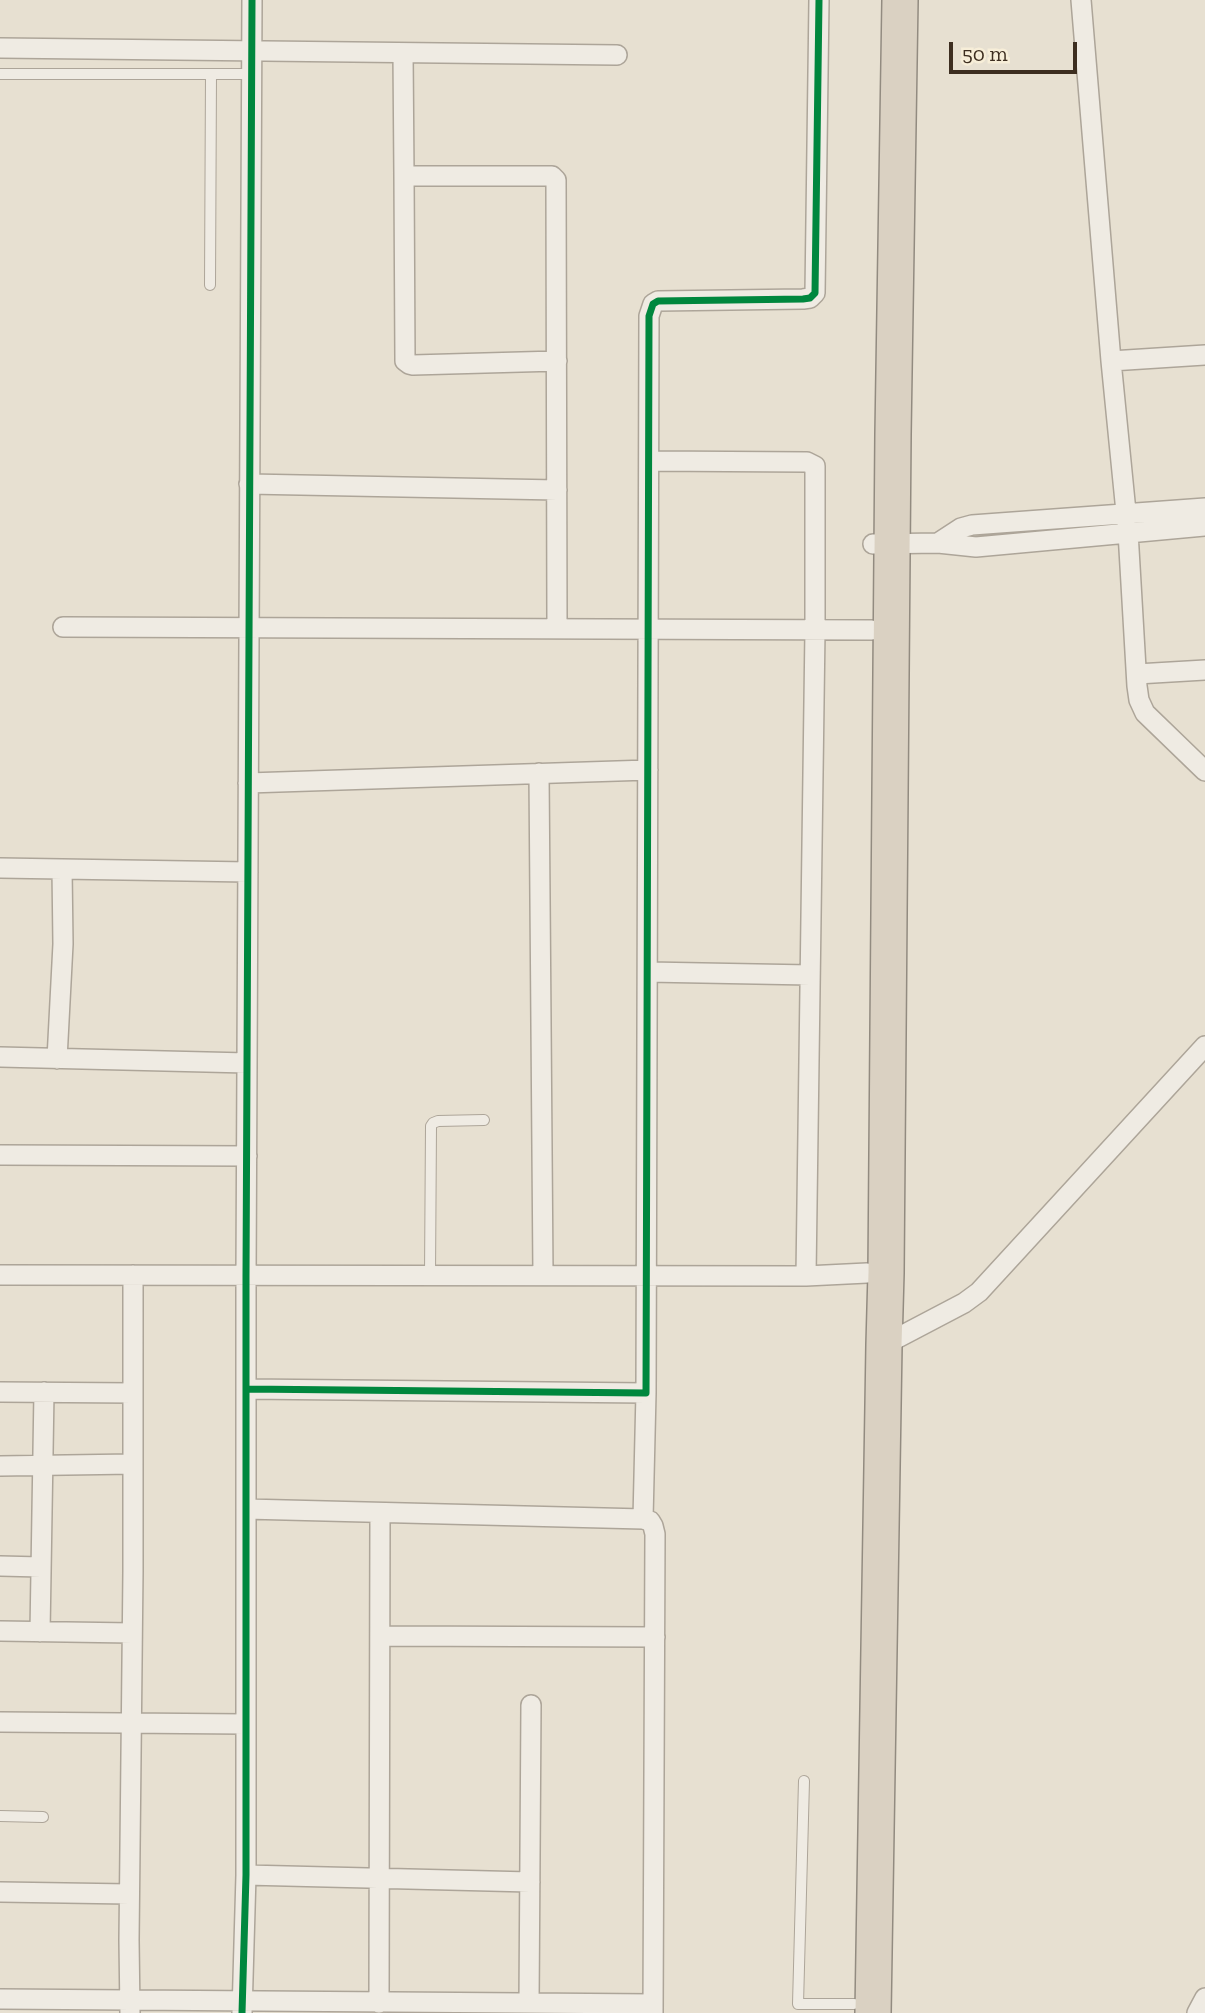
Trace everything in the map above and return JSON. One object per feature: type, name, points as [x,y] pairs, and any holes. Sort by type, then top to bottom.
[{"type":"highway","points":[[860,2010],[887,1273],[880,0]]},
{"type":"highway","points":[[860,2010],[872,630],[882,544],[900,0]]},
{"type":"street","points":[[242,2007],[246,1875],[252,0]]},
{"type":"street","points":[[643,1519],[646,1393],[649,316],[653,304],[658,301],[803,299],[810,298],[815,293],[819,0]]},
{"type":"street","points":[[1081,0],[1127,523],[1139,700],[1145,713],[1205,771]]},
{"type":"street","points":[[0,48],[617,55]]},
{"type":"street","points":[[403,52],[405,361],[413,365],[557,361]]},
{"type":"street","points":[[404,176],[555,178],[557,628]]},
{"type":"street","points":[[1111,361],[1205,355]]},
{"type":"street","points":[[649,461],[807,462],[815,466],[806,1276]]},
{"type":"street","points":[[249,484],[557,490]]},
{"type":"street","points":[[882,544],[938,543],[976,547],[1205,508]]},
{"type":"street","points":[[1127,523],[1205,527]]},
{"type":"street","points":[[63,626],[872,630]]},
{"type":"street","points":[[1137,674],[1205,670]]},
{"type":"street","points":[[248,783],[649,770]]},
{"type":"street","points":[[539,773],[543,1275]]},
{"type":"street","points":[[0,868],[248,872]]},
{"type":"street","points":[[57,1059],[62,869]]},
{"type":"street","points":[[648,972],[810,975]]},
{"type":"street","points":[[884,1345],[964,1303],[979,1292],[1205,1046]]},
{"type":"street","points":[[0,1057],[247,1063]]},
{"type":"street","points":[[0,1155],[247,1156]]},
{"type":"street","points":[[0,1275],[806,1276],[867,1273]]},
{"type":"street","points":[[130,2007],[133,1275]]},
{"type":"street","points":[[246,1389],[646,1393]]},
{"type":"street","points":[[0,1392],[133,1393]]},
{"type":"street","points":[[40,1632],[44,1392]]},
{"type":"street","points":[[0,1466],[133,1464]]},
{"type":"street","points":[[0,1999],[37,2006],[242,2007],[529,2003],[653,2008],[655,1534],[650,1521],[246,1509]]},
{"type":"street","points":[[379,2003],[380,1513]]},
{"type":"street","points":[[0,1566],[41,1567]]},
{"type":"street","points":[[0,1631],[132,1633]]},
{"type":"street","points":[[380,1636],[654,1637]]},
{"type":"street","points":[[529,2003],[531,1705]]},
{"type":"street","points":[[0,1722],[245,1724]]},
{"type":"street","points":[[246,1875],[530,1882]]},
{"type":"street","points":[[0,1892],[129,1895]]},
{"type":"street","points":[[1197,2013],[1205,1998]]},
{"type":"lane","points":[[0,74],[251,74]]},
{"type":"lane","points":[[210,285],[211,74]]},
{"type":"lane","points":[[429,1275],[431,1126],[438,1121],[484,1120]]},
{"type":"lane","points":[[804,1781],[798,2008],[860,2010]]},
{"type":"lane","points":[[0,1816],[43,1817]]},
{"type":"cycle path","points":[[242,2013],[246,1875],[252,0]]},
{"type":"cycle path","points":[[246,1389],[646,1393],[649,316],[653,304],[658,301],[803,299],[810,298],[815,293],[819,0]]}]
